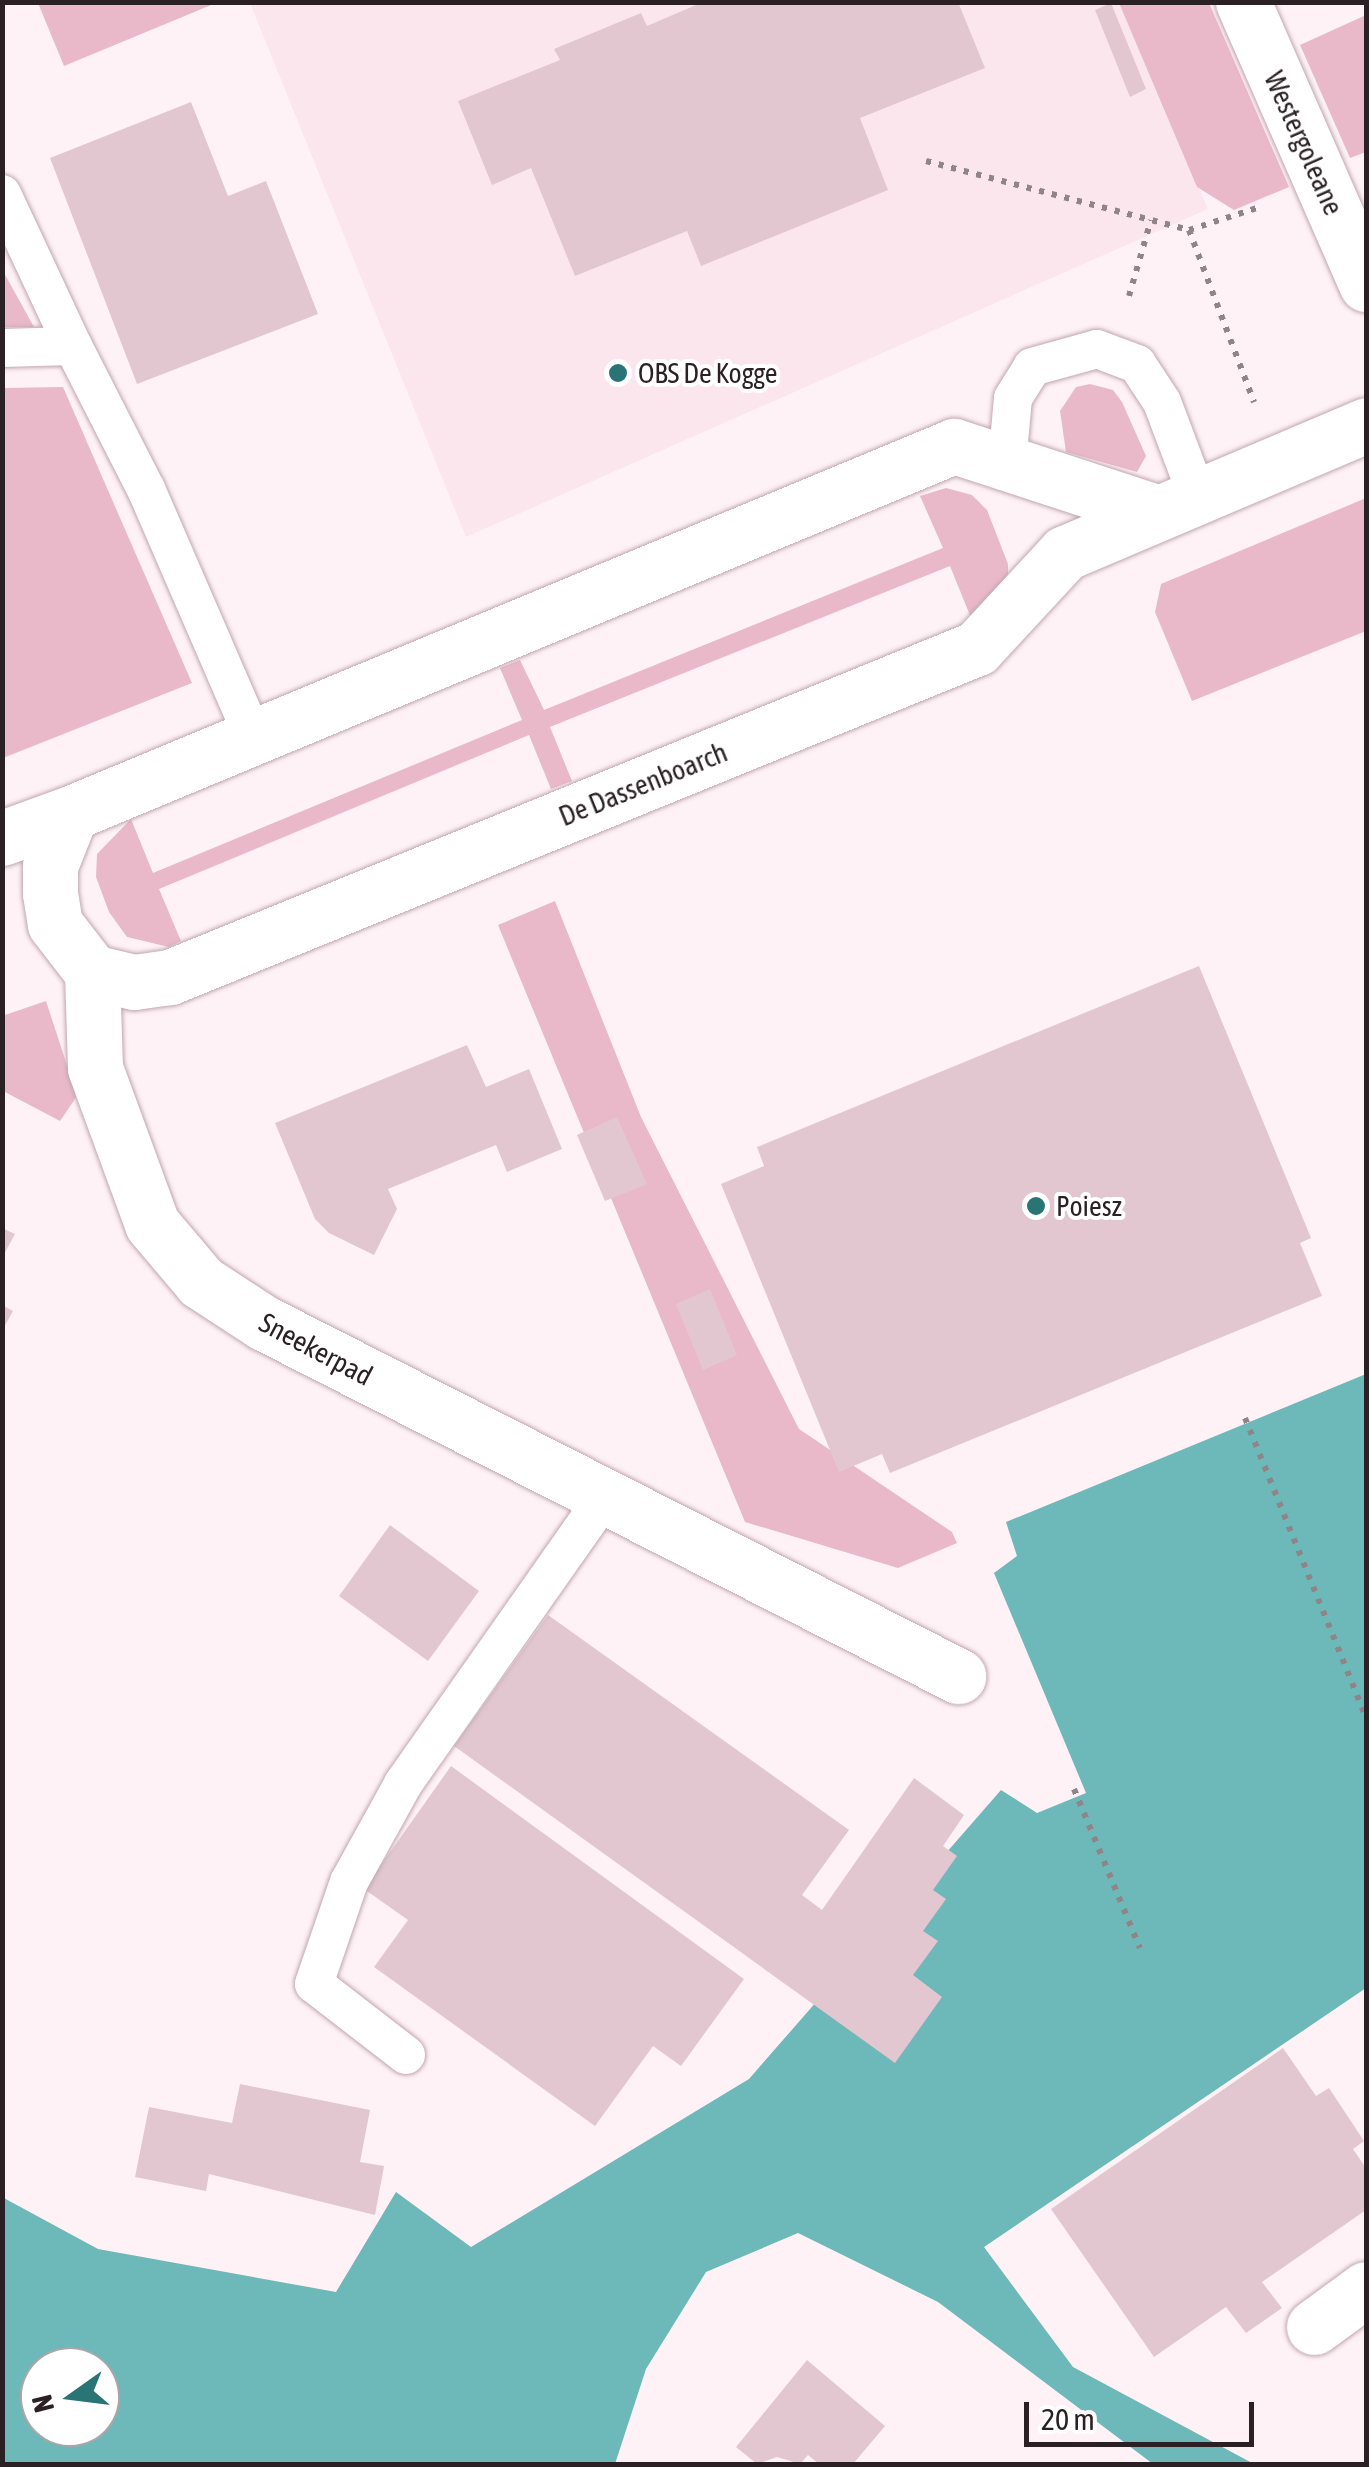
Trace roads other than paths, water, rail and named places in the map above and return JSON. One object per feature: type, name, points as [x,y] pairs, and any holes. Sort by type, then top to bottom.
[{"type":"street","name":"Westergoleane","points":[[1243,2],[1366,284]]},
{"type":"street","name":"De Dassenboarch","points":[[92,972],[134,982],[170,977],[978,648],[1065,553],[1366,425]]},
{"type":"street","points":[[2,838],[71,813],[252,734],[954,446],[1007,464],[1177,503]]},
{"type":"street","points":[[71,813],[50,866],[50,893],[55,924],[92,972]]},
{"type":"street","name":"Sneekerpad","points":[[92,972],[95,1068],[152,1224],[201,1282],[264,1323],[958,1676]]},
{"type":"street","points":[[1314,2328],[1366,2289]]},
{"type":"lane","points":[[2,194],[146,489],[252,734]]},
{"type":"lane","points":[[2,348],[73,346]]},
{"type":"lane","points":[[1007,464],[1013,398],[1032,367],[1065,353],[1097,348],[1137,364],[1162,402],[1177,503]]},
{"type":"lane","points":[[406,2055],[314,1984],[349,1882],[403,1784],[605,1496]]},
{"type":"water","points":[[1366,1374],[1366,1988],[984,2247],[1073,2367],[1254,2464],[1153,2464],[938,2302],[798,2233],[706,2272],[646,2369],[615,2464],[3,2464],[2,2197],[98,2249],[336,2292],[396,2192],[471,2247],[749,2079],[1001,1790],[1037,1813],[1086,1793],[994,1573],[1017,1556],[1006,1522]]},
{"type":"place","name":"OBS De Kogge","points":[[618,373]]},
{"type":"place","name":"Poiesz","points":[[1036,1206]]}]
